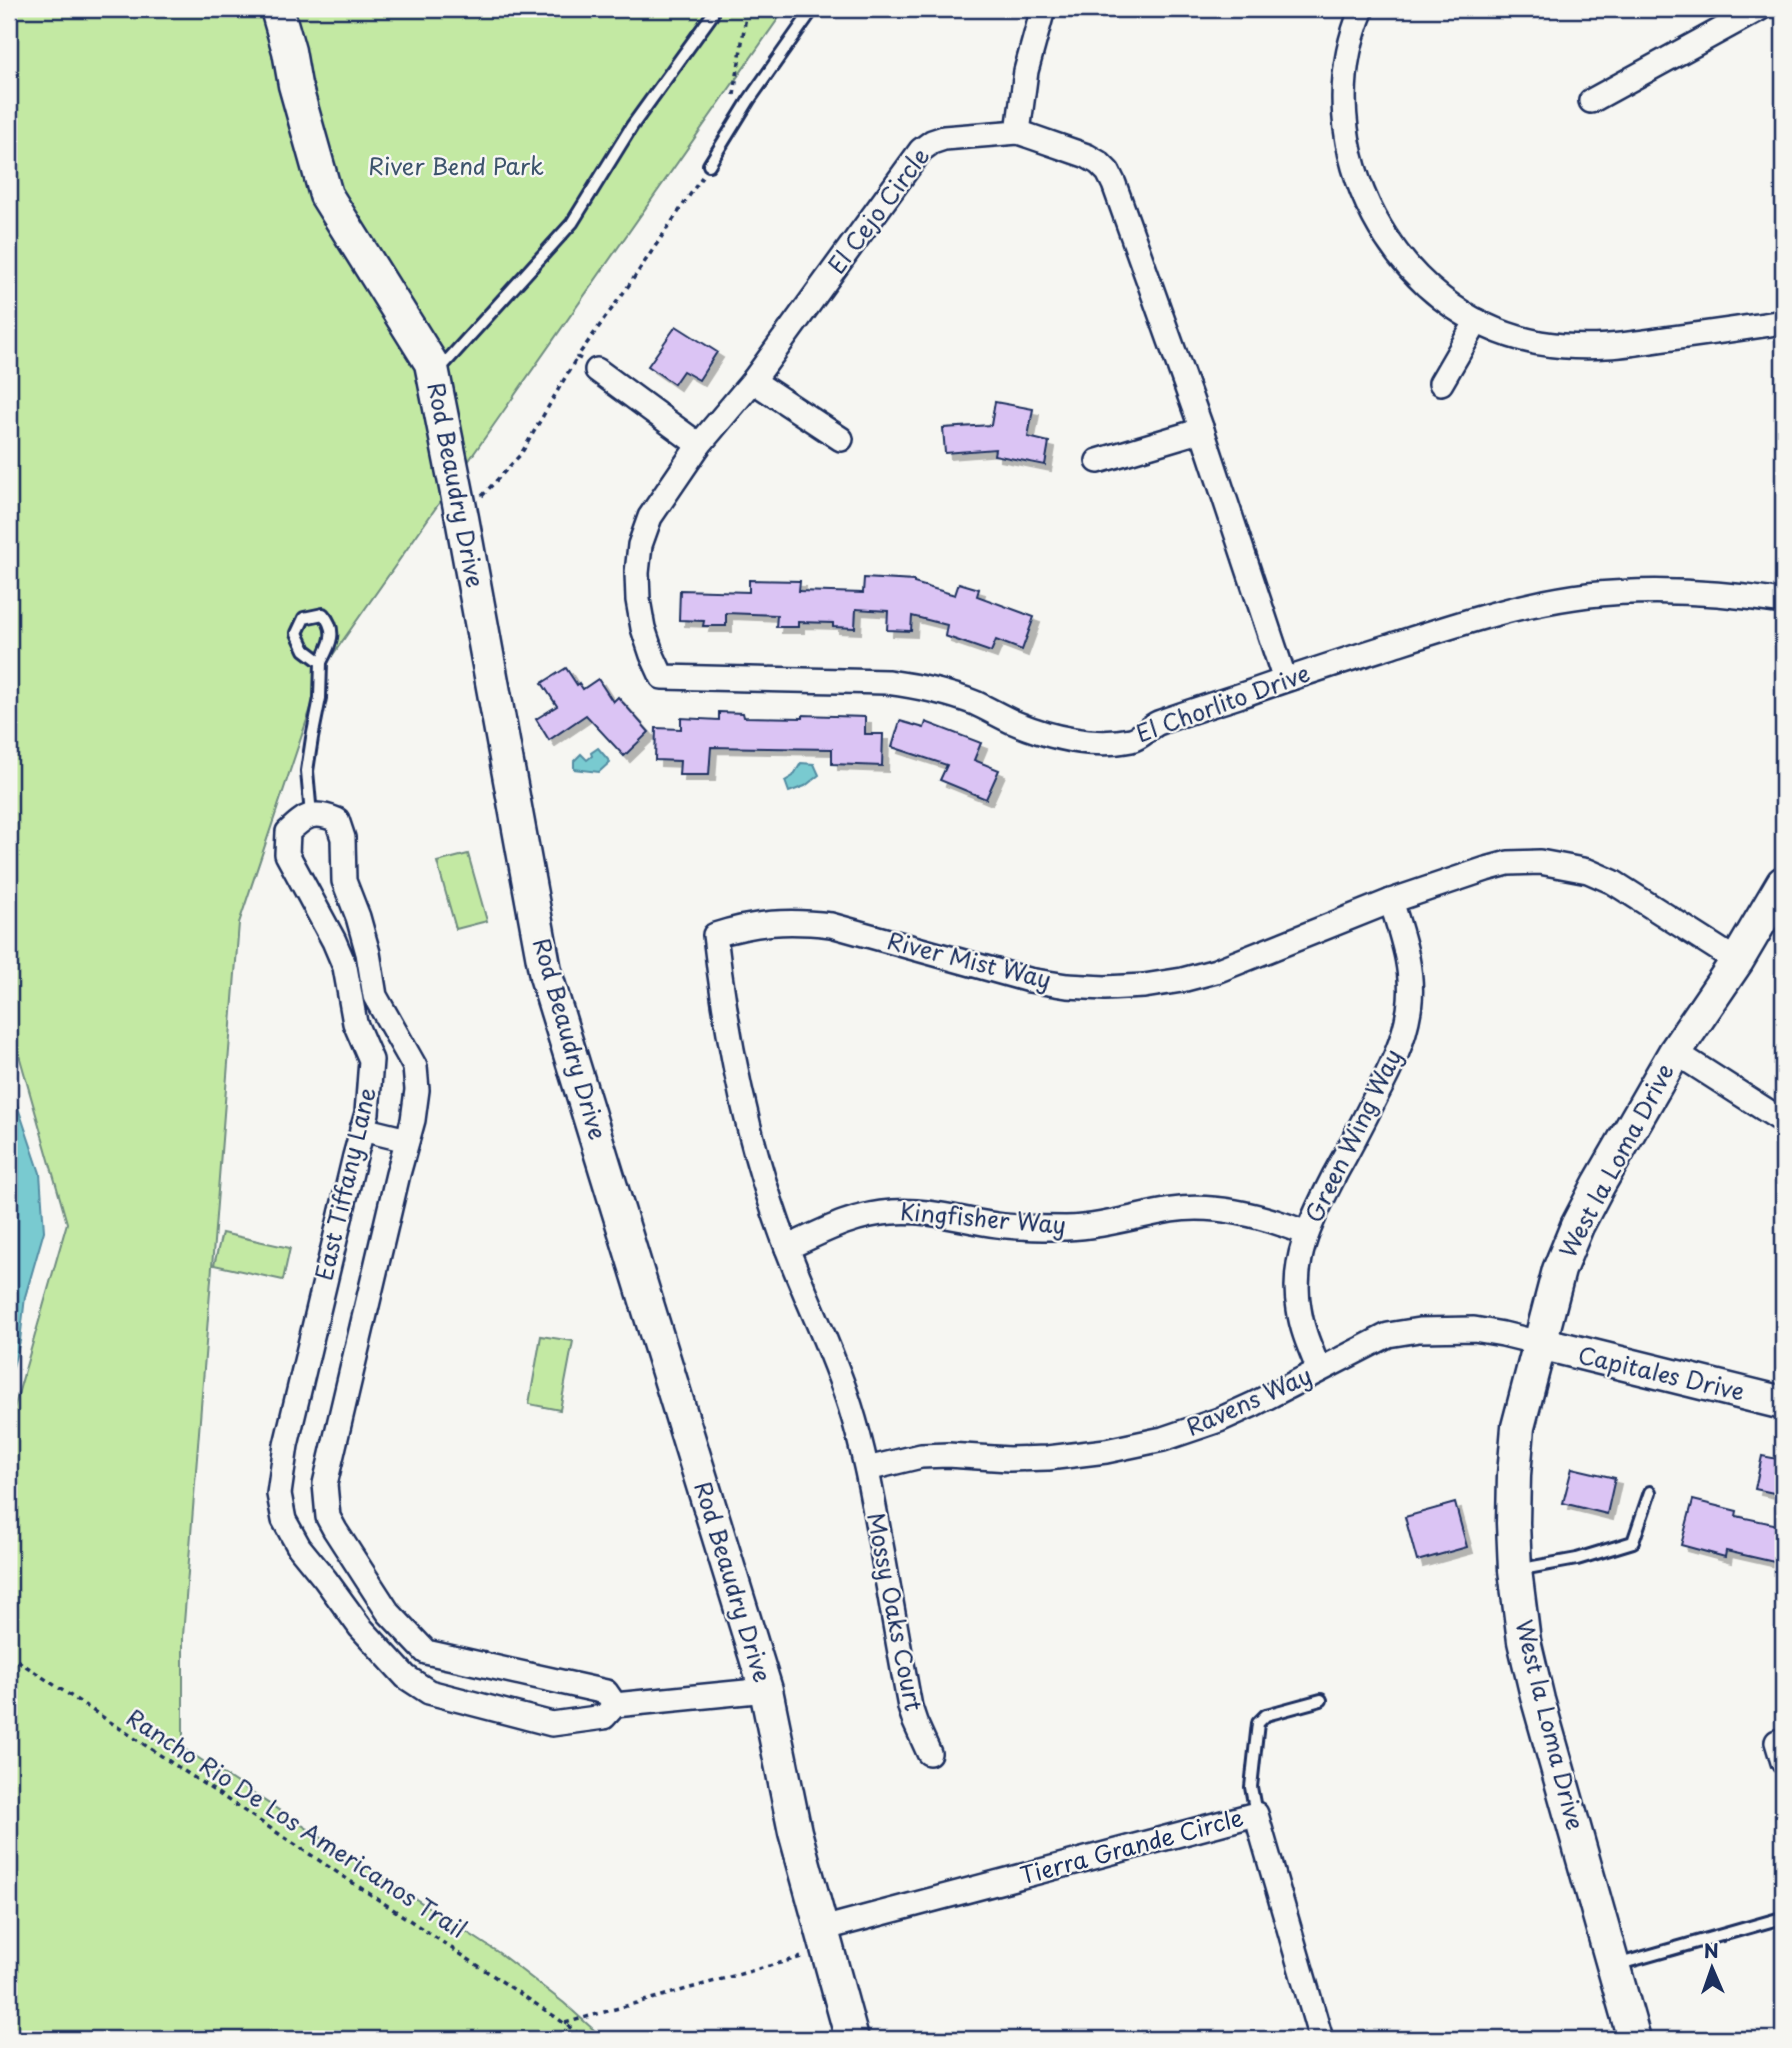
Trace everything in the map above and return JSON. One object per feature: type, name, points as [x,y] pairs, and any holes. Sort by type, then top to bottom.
[{"type":"street","name":"Rod Beaudry Drive","points":[[277,9],[326,195],[431,363],[546,976],[766,1690],[795,1832],[852,2039]]},
{"type":"street","points":[[1018,132],[1026,71],[1042,9]]},
{"type":"street","points":[[1362,9],[1354,27],[1344,85],[1347,143],[1354,172],[1368,207],[1385,237],[1422,282],[1446,301],[1477,321],[1507,334],[1567,346],[1605,348],[1783,322]]},
{"type":"street","points":[[1591,101],[1759,9]]},
{"type":"street","name":"El Cejo Circle","points":[[662,677],[643,628],[638,600],[640,545],[654,511],[699,445],[753,381],[921,150],[944,138],[1018,132],[1087,156],[1108,172],[1202,430],[1285,680]]},
{"type":"street","points":[[1441,383],[1477,321]]},
{"type":"street","points":[[597,370],[699,445]]},
{"type":"street","points":[[753,381],[841,439]]},
{"type":"street","points":[[1098,461],[1202,430]]},
{"type":"street","name":"El Chorlito Drive","points":[[662,677],[887,682],[917,686],[975,703],[1043,733],[1103,742],[1134,740],[1155,725],[1497,612],[1587,596],[1638,592],[1736,594],[1783,602]]},
{"type":"street","name":"East Tiffany Lane","points":[[615,1705],[606,1692],[426,1653],[387,1612],[328,1517],[325,1484],[413,1120],[417,1090],[415,1067],[375,996],[368,953],[344,881],[343,838],[337,820],[321,813],[311,815],[302,819],[288,832],[287,854],[345,967],[355,1023],[371,1060],[367,1113],[286,1445],[279,1494],[284,1520],[299,1548],[360,1627],[406,1677],[429,1692],[552,1724],[604,1717],[615,1705],[766,1690]]},
{"type":"street","name":"River Mist Way","points":[[867,1469],[850,1405],[833,1357],[787,1248],[761,1174],[745,1114],[728,1028],[715,935],[743,926],[802,921],[831,925],[1028,980],[1080,986],[1131,986],[1216,971],[1391,901],[1508,863],[1540,862],[1588,872],[1614,882],[1737,961]]},
{"type":"street","name":"West la Loma Drive","points":[[1634,2039],[1524,1641],[1515,1570],[1514,1475],[1518,1427],[1559,1270],[1577,1227],[1675,1052],[1737,961],[1783,883]]},
{"type":"street","name":"Green Wing Way","points":[[1318,1370],[1305,1337],[1298,1308],[1299,1264],[1306,1233],[1391,1068],[1402,1039],[1409,1008],[1410,977],[1406,946],[1391,901]]},
{"type":"street","points":[[1675,1052],[1783,1121]]},
{"type":"street","points":[[362,1129],[407,1140]]},
{"type":"street","name":"Kingfisher Way","points":[[787,1248],[836,1225],[863,1216],[900,1211],[946,1214],[996,1225],[1070,1228],[1172,1210],[1221,1209],[1253,1214],[1306,1233]]},
{"type":"street","name":"Ravens Way","points":[[867,1469],[921,1456],[1048,1458],[1106,1451],[1163,1438],[1219,1420],[1254,1404],[1318,1370],[1348,1358],[1388,1335],[1419,1330],[1474,1329],[1540,1343]]},
{"type":"street","name":"Capitales Drive","points":[[1540,1343],[1783,1403]]},
{"type":"street","name":"Mossy Oaks Court","points":[[867,1469],[910,1707],[929,1753]]},
{"type":"street","points":[[1783,1740],[1777,1742],[1783,1762]]},
{"type":"street","name":"Tierra Grande Circle","points":[[825,1940],[1256,1814],[1321,2039]]},
{"type":"lane","points":[[709,165],[749,100],[813,9]]},
{"type":"lane","points":[[434,376],[572,223],[632,126],[712,15]]},
{"type":"lane","points":[[311,815],[307,771],[320,698],[321,662]]},
{"type":"lane","points":[[1515,1570],[1577,1559],[1633,1542],[1650,1492]]},
{"type":"lane","points":[[1256,1814],[1251,1787],[1258,1723],[1266,1715],[1321,1700]]},
{"type":"lane","points":[[1613,1966],[1778,1919]]},
{"type":"path","points":[[733,102],[747,9]]},
{"type":"path","points":[[462,517],[521,454],[577,357],[709,165]]},
{"type":"path","points":[[577,357],[597,370]]},
{"type":"path","name":"Rancho Rio De Los Americanos Trail","points":[[9,1655],[586,2039]]},
{"type":"path","points":[[565,2023],[825,1940]]},
{"type":"green space","name":"River Bend Park","points":[[9,9],[785,9],[325,666],[239,923],[183,1636],[183,1748],[499,1953],[564,2003],[604,2039],[9,2039],[9,1426],[67,1223],[9,1020]]},
{"type":"green space","points":[[468,854],[487,921],[456,929],[437,862]]},
{"type":"green space","points":[[222,1233],[290,1248],[283,1280],[214,1265]]},
{"type":"green space","points":[[541,1336],[573,1341],[560,1410],[529,1404]]},
{"type":"water","points":[[598,748],[610,762],[599,772],[574,769],[574,761],[581,754],[587,760]]},
{"type":"water","points":[[801,763],[814,764],[819,775],[805,786],[789,792],[785,781],[793,776]]},
{"type":"water","points":[[9,1081],[40,1173],[44,1231],[25,1297],[20,1341],[9,1381]]},
{"type":"building","points":[[676,326],[717,352],[699,380],[683,371],[674,384],[648,366]]},
{"type":"building","points":[[995,402],[1033,409],[1028,437],[1049,442],[1045,465],[994,455],[995,449],[945,453],[943,428],[991,425]]},
{"type":"building","points":[[864,578],[914,581],[955,595],[959,583],[979,589],[977,596],[1034,617],[1022,650],[996,640],[991,652],[945,636],[947,625],[912,616],[911,631],[887,630],[888,611],[856,609],[855,628],[833,627],[833,623],[798,622],[798,627],[776,627],[777,615],[726,613],[726,626],[703,626],[704,621],[679,620],[680,590],[749,592],[749,580],[800,581],[799,591],[863,593]]},
{"type":"building","points":[[566,668],[577,685],[579,683],[583,689],[598,679],[613,702],[618,697],[649,732],[624,756],[586,715],[549,740],[536,719],[557,706],[542,683]]},
{"type":"building","points":[[719,712],[743,713],[744,717],[865,717],[865,734],[883,734],[882,766],[832,764],[832,749],[711,747],[709,775],[679,775],[680,761],[655,760],[656,728],[681,729],[681,718],[719,720]]},
{"type":"building","points":[[900,721],[924,728],[926,722],[981,743],[974,760],[999,770],[986,799],[940,780],[947,765],[892,747]]},
{"type":"building","points":[[1762,1456],[1783,1460],[1783,1495],[1755,1489]]},
{"type":"building","points":[[1572,1468],[1615,1478],[1607,1514],[1563,1503]]},
{"type":"building","points":[[1693,1500],[1737,1511],[1736,1516],[1783,1526],[1783,1564],[1726,1551],[1725,1557],[1681,1545]]},
{"type":"building","points":[[1455,1503],[1467,1547],[1417,1561],[1405,1517]]}]
